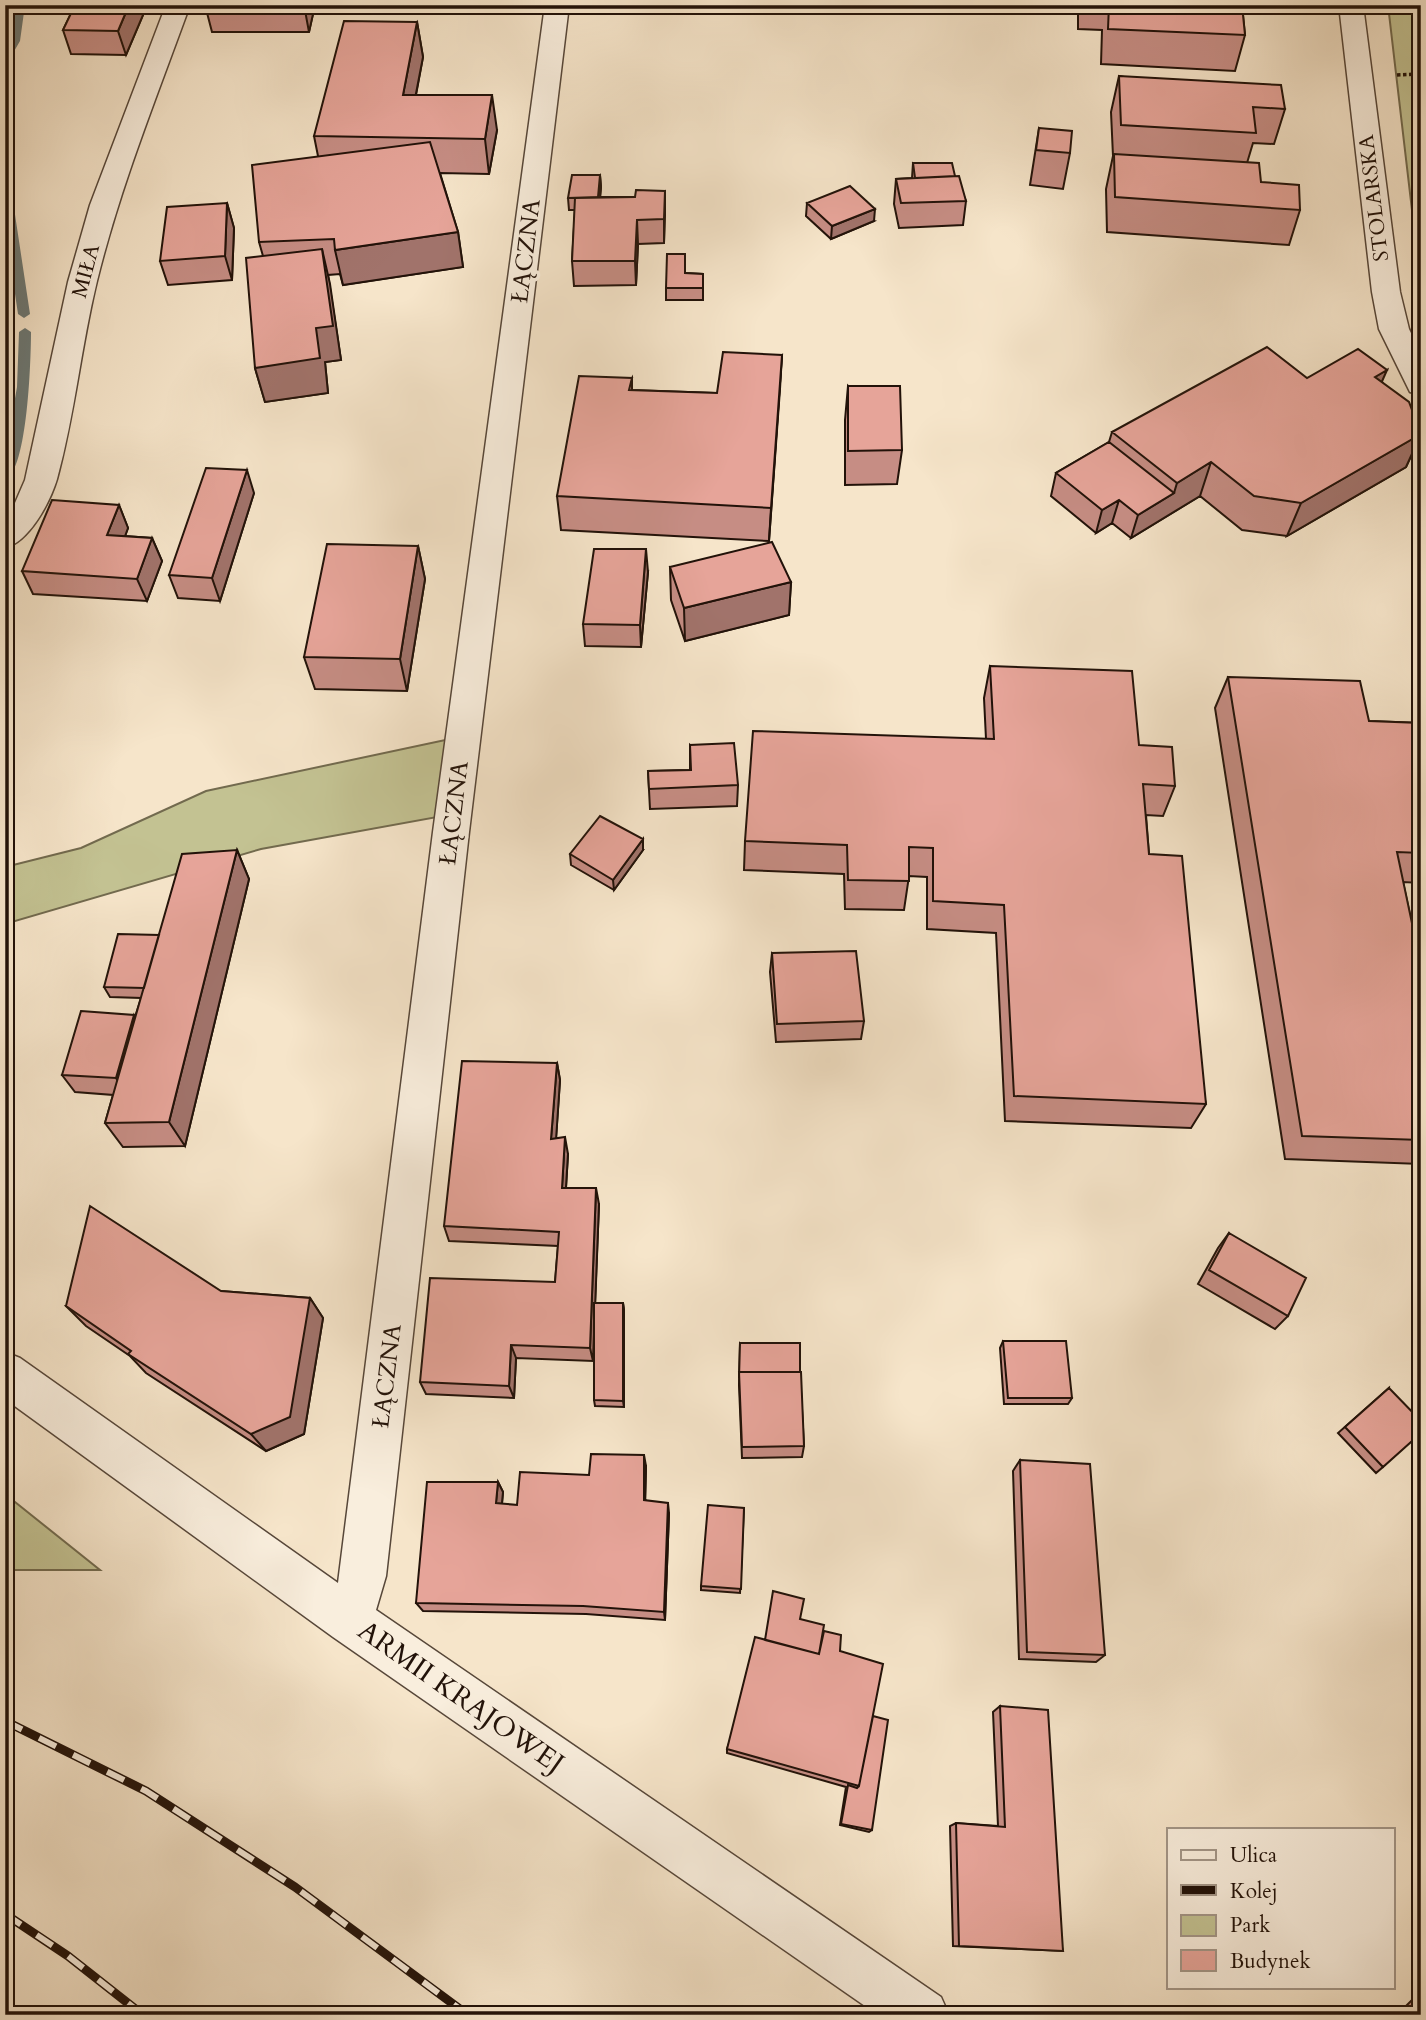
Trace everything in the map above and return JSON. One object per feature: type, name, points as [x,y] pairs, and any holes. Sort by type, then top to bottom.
[{"type":"street","name":"MIŁA","points":[[5,537],[28,508],[41,480],[82,282],[104,205],[177,5]]},
{"type":"street","name":"ŁĄCZNA","points":[[350,1620],[363,1576],[451,832],[558,5]]},
{"type":"street","name":"STOLARSKA","points":[[1351,5],[1385,292],[1394,329],[1421,385]]},
{"type":"street","name":"ARMII KRAJOWEJ","points":[[5,1373],[350,1620],[923,2015]]},
{"type":"green space","points":[[1388,5],[1421,5],[1421,266],[1417,253]]},
{"type":"green space","points":[[464,736],[454,814],[261,849],[5,924],[5,867],[81,848],[206,791]]},
{"type":"green space","points":[[5,1494],[100,1570],[5,1570]]},
{"type":"building","points":[[75,5],[129,5],[118,31],[63,30]]},
{"type":"building","points":[[1109,5],[1242,5],[1245,35],[1108,29]]},
{"type":"building","points":[[344,21],[417,22],[403,95],[492,95],[485,139],[314,136]]},
{"type":"building","points":[[1119,76],[1281,85],[1285,109],[1253,107],[1256,133],[1121,125]]},
{"type":"building","points":[[1039,128],[1072,131],[1070,153],[1036,150]]},
{"type":"building","points":[[430,142],[458,232],[335,250],[334,239],[259,242],[252,165]]},
{"type":"building","points":[[1114,154],[1259,163],[1261,182],[1299,185],[1300,210],[1115,197]]},
{"type":"building","points":[[913,163],[952,163],[955,176],[915,178]]},
{"type":"building","points":[[572,175],[600,175],[598,197],[568,198]]},
{"type":"building","points":[[959,176],[966,201],[901,203],[896,179]]},
{"type":"building","points":[[850,186],[875,209],[832,226],[807,203]]},
{"type":"building","points":[[636,190],[665,191],[664,219],[637,220],[635,261],[572,261],[575,198],[635,197]]},
{"type":"building","points":[[227,203],[225,256],[160,261],[167,207]]},
{"type":"building","points":[[322,249],[333,326],[316,328],[320,358],[255,368],[246,258]]},
{"type":"building","points":[[667,254],[685,254],[685,273],[703,274],[703,288],[666,288]]},
{"type":"building","points":[[1267,347],[1307,378],[1358,349],[1387,370],[1375,377],[1409,402],[1421,434],[1301,503],[1254,496],[1211,462],[1177,483],[1112,432]]},
{"type":"building","points":[[723,352],[782,355],[771,508],[557,496],[579,376],[632,378],[629,390],[717,393]]},
{"type":"building","points":[[848,386],[900,386],[902,450],[848,451]]},
{"type":"building","points":[[1109,442],[1174,493],[1138,515],[1119,500],[1102,510],[1056,473]]},
{"type":"building","points":[[206,468],[247,470],[212,578],[169,575]]},
{"type":"building","points":[[52,500],[119,505],[107,535],[152,538],[137,579],[22,571]]},
{"type":"building","points":[[772,542],[791,582],[684,608],[670,567]]},
{"type":"building","points":[[327,544],[418,546],[400,659],[304,657]]},
{"type":"building","points":[[594,549],[646,549],[640,625],[583,624]]},
{"type":"building","points":[[990,666],[1132,671],[1139,745],[1172,747],[1175,786],[1143,784],[1149,854],[1182,856],[1206,1104],[1014,1096],[1004,905],[933,901],[933,848],[909,847],[909,881],[848,880],[847,845],[745,841],[753,731],[994,739]]},
{"type":"building","points":[[1228,677],[1360,681],[1369,721],[1421,723],[1421,853],[1397,852],[1421,966],[1421,1140],[1302,1136]]},
{"type":"building","points":[[734,743],[738,785],[649,789],[648,771],[691,770],[690,745]]},
{"type":"building","points":[[600,816],[643,839],[613,880],[570,854]]},
{"type":"building","points":[[237,850],[169,1122],[105,1123],[182,854]]},
{"type":"building","points":[[118,934],[159,935],[144,988],[104,987]]},
{"type":"building","points":[[856,951],[864,1021],[777,1024],[772,953]]},
{"type":"building","points":[[81,1011],[134,1015],[116,1078],[62,1075]]},
{"type":"building","points":[[462,1061],[557,1063],[551,1139],[565,1137],[562,1188],[596,1188],[590,1348],[511,1345],[509,1386],[420,1382],[430,1278],[555,1282],[559,1232],[444,1226]]},
{"type":"building","points":[[90,1206],[221,1291],[310,1298],[290,1417],[251,1434],[128,1354],[131,1351],[66,1306]]},
{"type":"building","points":[[1229,1233],[1306,1278],[1288,1316],[1209,1270]]},
{"type":"building","points":[[594,1303],[623,1303],[623,1401],[594,1400]]},
{"type":"building","points":[[1003,1341],[1066,1341],[1072,1398],[1008,1398]]},
{"type":"building","points":[[740,1343],[800,1343],[800,1372],[739,1372]]},
{"type":"building","points":[[739,1372],[801,1372],[804,1446],[742,1447]]},
{"type":"building","points":[[1389,1388],[1421,1421],[1421,1433],[1383,1467],[1345,1427]]},
{"type":"building","points":[[591,1454],[644,1455],[644,1500],[668,1503],[664,1612],[583,1606],[416,1603],[427,1482],[498,1482],[496,1503],[517,1505],[520,1472],[589,1475]]},
{"type":"building","points":[[1020,1460],[1090,1464],[1105,1655],[1027,1652]]},
{"type":"building","points":[[708,1505],[744,1508],[741,1589],[701,1586]]},
{"type":"building","points":[[773,1591],[804,1599],[800,1619],[824,1625],[819,1654],[765,1640]]},
{"type":"building","points":[[824,1631],[841,1635],[840,1651],[883,1664],[859,1786],[727,1749],[755,1637],[819,1654]]},
{"type":"building","points":[[1000,1706],[1048,1710],[1063,1951],[959,1946],[956,1823],[1005,1827]]},
{"type":"building","points":[[873,1716],[888,1720],[872,1830],[841,1824],[848,1785],[857,1788],[859,1786]]},
{"type":"waterway","points":[[5,58],[15,41],[20,5]]},
{"type":"waterway","points":[[5,188],[24,314]]},
{"type":"waterway","points":[[5,476],[22,405],[25,332]]},
{"type":"railway","points":[[5,1721],[146,1791],[295,1887],[468,2015]]},
{"type":"railway","points":[[5,1914],[68,1956],[143,2015]]}]
